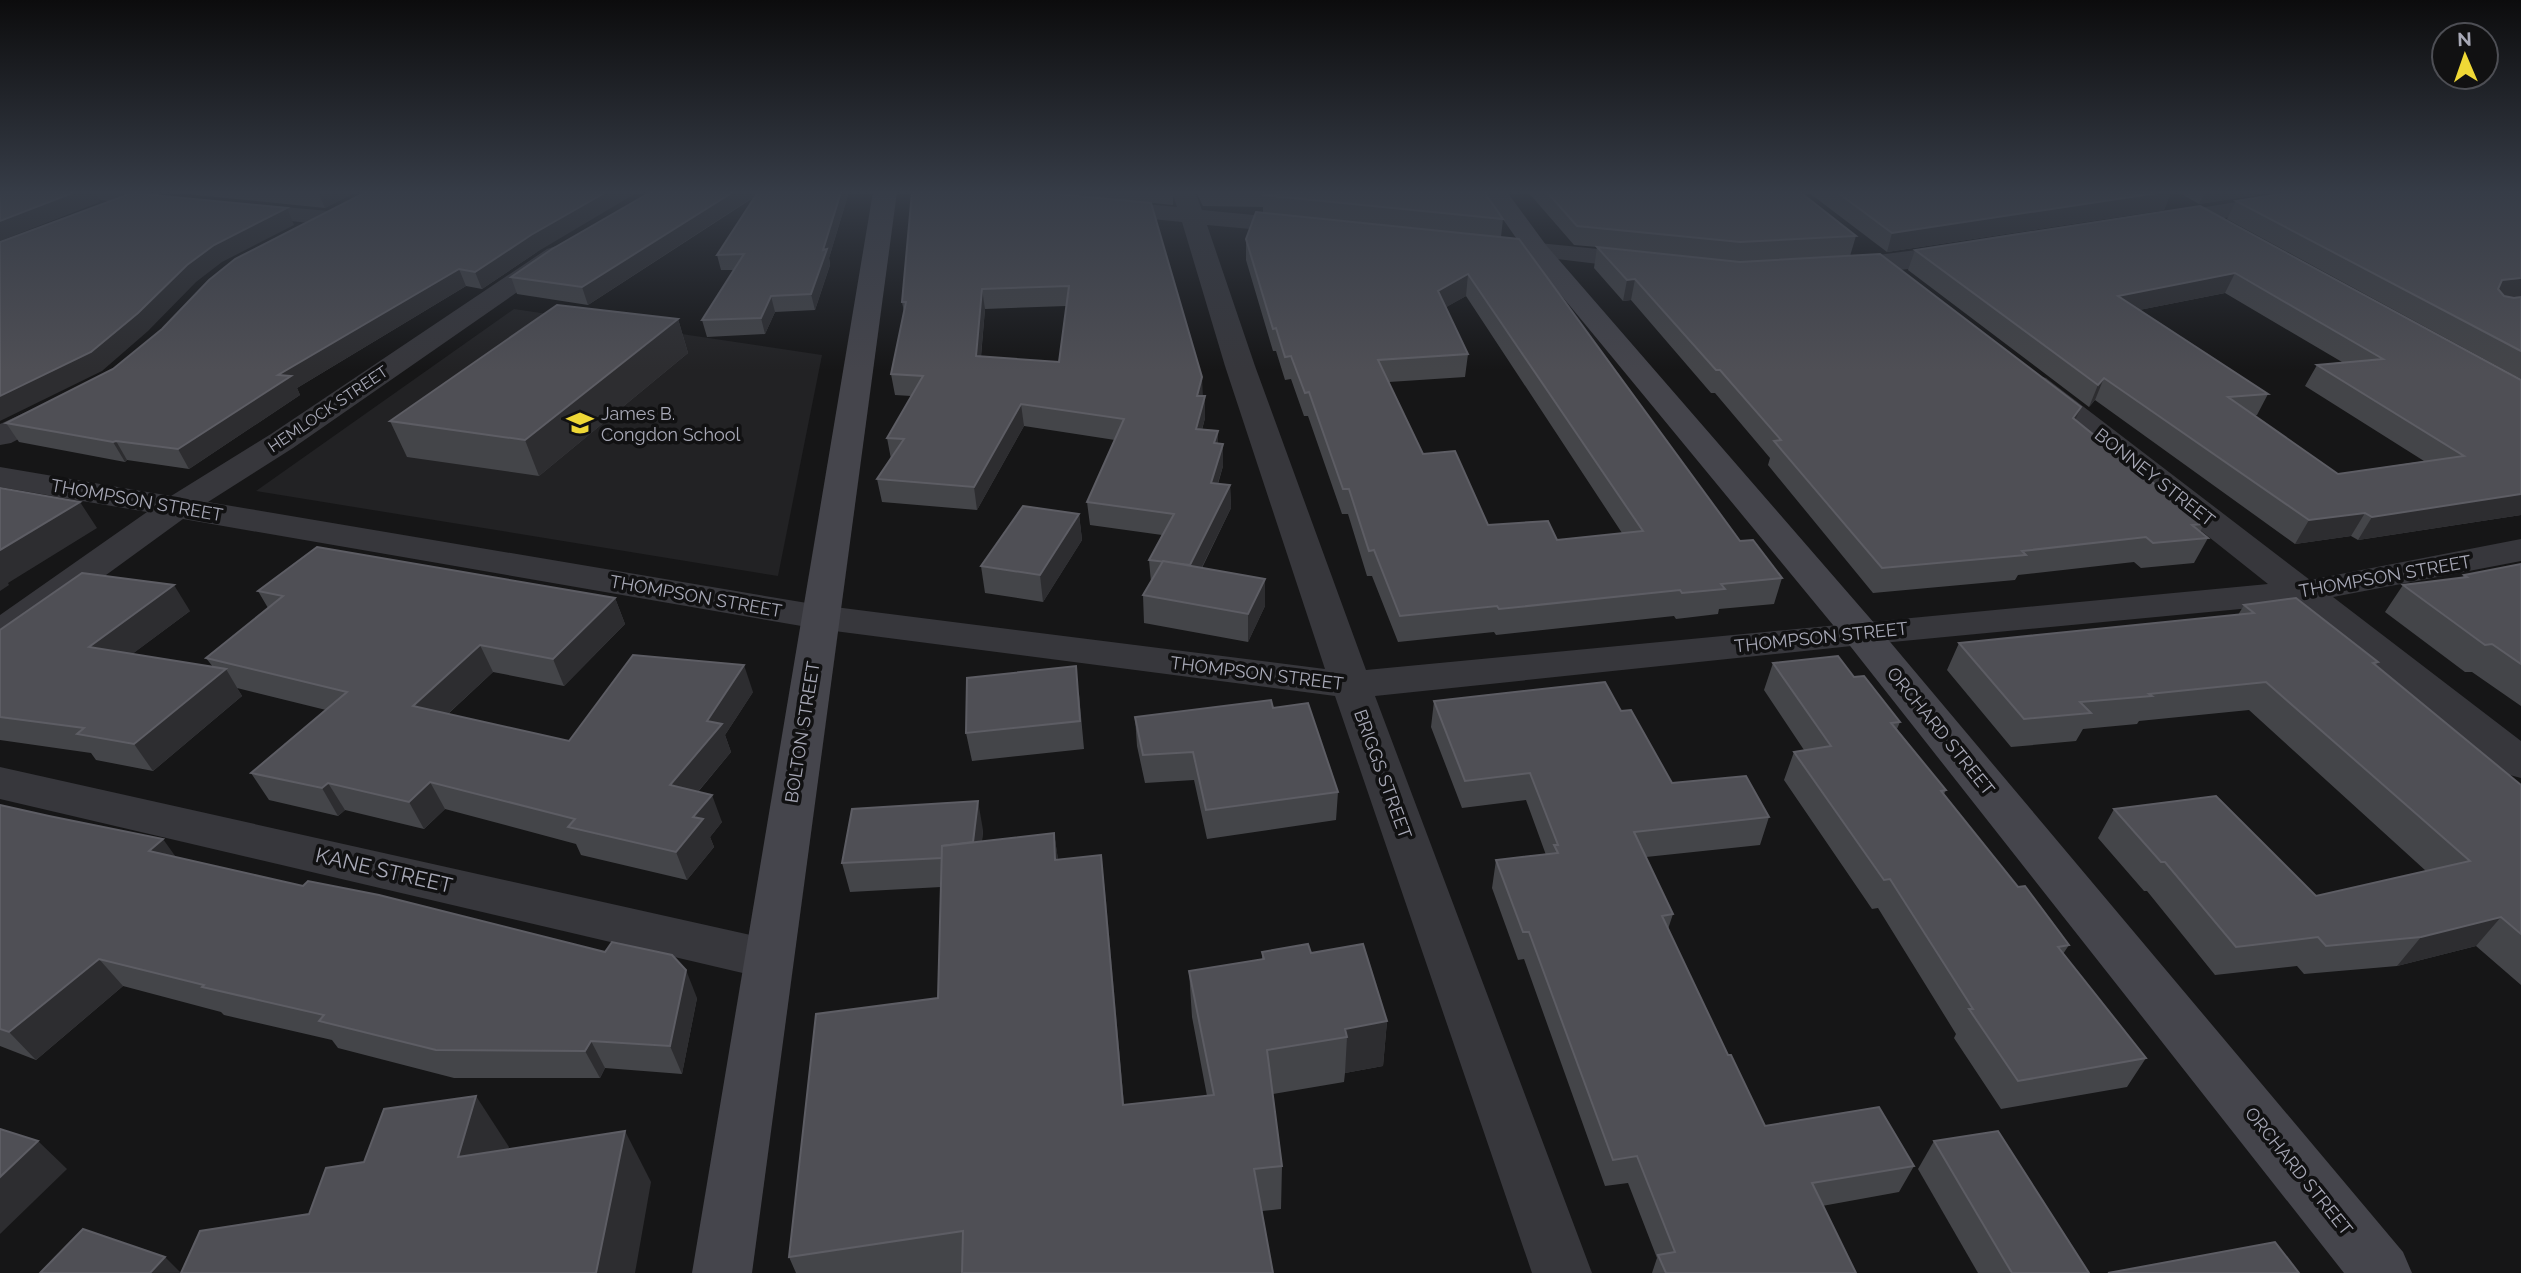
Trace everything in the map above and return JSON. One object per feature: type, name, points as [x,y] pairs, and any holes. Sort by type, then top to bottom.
[{"type":"street","name":"HEMLOCK STREET","points":[[0,633],[177,507],[282,441],[560,251]]},
{"type":"street","name":"BOLTON STREET","points":[[722,1273],[876,251]]},
{"type":"street","name":"BRIGGS STREET","points":[[1203,251],[1351,685],[1562,1273]]},
{"type":"street","name":"ORCHARD STREET","points":[[1538,251],[1861,633],[2382,1273]]},
{"type":"street","points":[[1549,251],[1669,265]]},
{"type":"street","points":[[1864,251],[1912,289]]},
{"type":"street","points":[[1816,267],[1880,264],[1967,251]]},
{"type":"street","name":"BONNEY STREET","points":[[2010,365],[2521,763]]},
{"type":"street","points":[[0,436],[79,396]]},
{"type":"street","name":"THOMPSON STREET","points":[[0,477],[820,617],[1351,685],[1861,633],[2304,592],[2521,550]]},
{"type":"street","name":"KANE STREET","points":[[0,783],[768,959]]},
{"type":"shaded area","name":"James B. Congdon School","points":[[514,309],[822,355],[778,576],[256,491]]},
{"type":"building","points":[[0,251],[205,251],[91,352],[0,396]]},
{"type":"building","points":[[250,251],[506,251],[475,272],[459,269],[278,375],[291,376],[178,449],[113,442],[6,423],[113,369],[162,329],[209,280],[235,259]]},
{"type":"building","points":[[548,251],[639,251],[582,287],[511,277]]},
{"type":"building","points":[[719,251],[826,251],[811,294],[771,296],[761,318],[702,320],[744,254],[717,255]]},
{"type":"building","points":[[907,251],[1165,251],[1202,377],[1197,396],[1205,396],[1196,429],[1218,431],[1214,443],[1223,444],[1211,483],[1230,485],[1190,565],[1149,560],[1174,514],[1087,502],[1124,419],[1021,404],[974,487],[877,479],[904,439],[887,438],[923,376],[891,374],[906,302],[902,302]],"holes":[[[1069,286],[1059,362],[976,356],[982,289]]]},
{"type":"building","points":[[1250,251],[1528,251],[1740,541],[1753,540],[1782,578],[1721,584],[1725,589],[1682,593],[1680,590],[1499,609],[1497,606],[1400,616],[1374,550],[1369,551],[1349,489],[1343,489],[1309,392],[1305,393],[1291,356],[1285,357],[1276,328],[1273,329]],"holes":[[[1468,274],[1643,531],[1557,540],[1548,521],[1488,525],[1455,451],[1423,454],[1378,360],[1468,354],[1438,291]]]},
{"type":"building","points":[[1601,251],[1639,251],[1740,262],[1880,254],[2081,407],[2073,418],[2204,524],[2192,525],[2208,538],[2153,543],[2146,537],[2022,551],[2026,555],[1882,568],[1774,441],[1781,440],[1720,370],[1716,370],[1635,279],[1627,280]]},
{"type":"building","points":[[1917,251],[2284,251],[2521,380],[2521,494],[2372,517],[2365,513],[2309,520],[2104,378],[2098,385]],"holes":[[[2235,273],[2383,359],[2317,365],[2464,456],[2338,474],[2228,397],[2268,394],[2118,296]]]},
{"type":"building","points":[[2332,251],[2521,251],[2521,278],[2502,280],[2498,289],[2504,296],[2521,297],[2521,351]]},
{"type":"building","points":[[557,305],[678,319],[525,440],[390,421]]},
{"type":"building","points":[[0,488],[80,502],[0,550]]},
{"type":"building","points":[[1023,506],[1079,514],[1040,575],[981,566]]},
{"type":"building","points":[[317,547],[615,598],[553,659],[480,645],[413,706],[569,741],[633,655],[744,665],[707,721],[722,724],[670,785],[712,795],[693,817],[703,819],[676,852],[568,827],[575,819],[430,782],[409,802],[328,783],[322,788],[251,773],[347,692],[206,658],[283,596],[258,591]]},
{"type":"building","points":[[1163,561],[1265,579],[1248,614],[1143,595]]},
{"type":"building","points":[[2521,564],[2521,664],[2492,644],[2485,645],[2403,585],[2467,577],[2464,575]]},
{"type":"building","points":[[82,573],[174,585],[89,647],[226,669],[134,744],[77,734],[84,728],[0,717],[0,630]]},
{"type":"building","points":[[2296,598],[2378,662],[2373,663],[2521,785],[2521,934],[2501,917],[2421,937],[2326,946],[2318,937],[2236,947],[2165,862],[2161,862],[2114,809],[2216,796],[2316,896],[2470,861],[2266,682],[2080,702],[2091,713],[2024,719],[1959,643],[2254,613],[2244,605]]},
{"type":"building","points":[[1838,656],[1854,677],[1864,676],[1900,722],[1891,723],[1946,790],[1941,791],[2018,887],[2025,886],[2069,945],[2058,947],[2146,1058],[2018,1081],[1969,1009],[1973,1009],[1890,879],[1884,880],[1794,752],[1831,746],[1773,663]]},
{"type":"building","points":[[1076,666],[1080,721],[966,733],[967,678]]},
{"type":"building","points":[[1605,682],[1621,711],[1631,710],[1672,783],[1746,776],[1769,817],[1634,832],[1673,914],[1662,916],[1765,1126],[1879,1107],[1914,1166],[1812,1183],[1856,1273],[1666,1273],[1658,1255],[1675,1252],[1637,1156],[1613,1160],[1529,932],[1523,932],[1496,860],[1558,853],[1554,845],[1558,845],[1530,773],[1465,781],[1434,701]]},
{"type":"building","points":[[1271,700],[1273,708],[1308,703],[1338,792],[1206,810],[1193,752],[1143,755],[1135,717]]},
{"type":"building","points":[[978,801],[973,842],[942,846],[942,858],[842,863],[852,809]]},
{"type":"building","points":[[0,805],[163,839],[149,851],[303,886],[308,881],[379,895],[605,952],[612,942],[672,955],[686,970],[670,1046],[591,1041],[585,1051],[436,1050],[319,1021],[324,1015],[202,987],[204,985],[99,959],[9,1032],[0,1029]]},
{"type":"building","points":[[1054,833],[1055,860],[1101,855],[1123,1105],[1214,1095],[1189,971],[1264,959],[1262,952],[1308,944],[1311,953],[1363,944],[1387,1021],[1345,1029],[1347,1037],[1267,1050],[1282,1166],[1254,1169],[1273,1273],[962,1273],[963,1231],[789,1257],[816,1014],[938,998],[942,846]]},
{"type":"building","points":[[476,1096],[458,1157],[625,1131],[596,1273],[181,1273],[200,1231],[309,1214],[326,1168],[364,1162],[384,1109]]},
{"type":"building","points":[[0,1129],[38,1141],[0,1177]]},
{"type":"building","points":[[1998,1131],[2089,1273],[2012,1273],[1934,1141]]},
{"type":"building","points":[[83,1229],[165,1257],[150,1273],[40,1273]]},
{"type":"building","points":[[2275,1242],[2299,1273],[2108,1273]]},
{"type":"place","name":"James B. Congdon School","points":[[580,423]]}]
